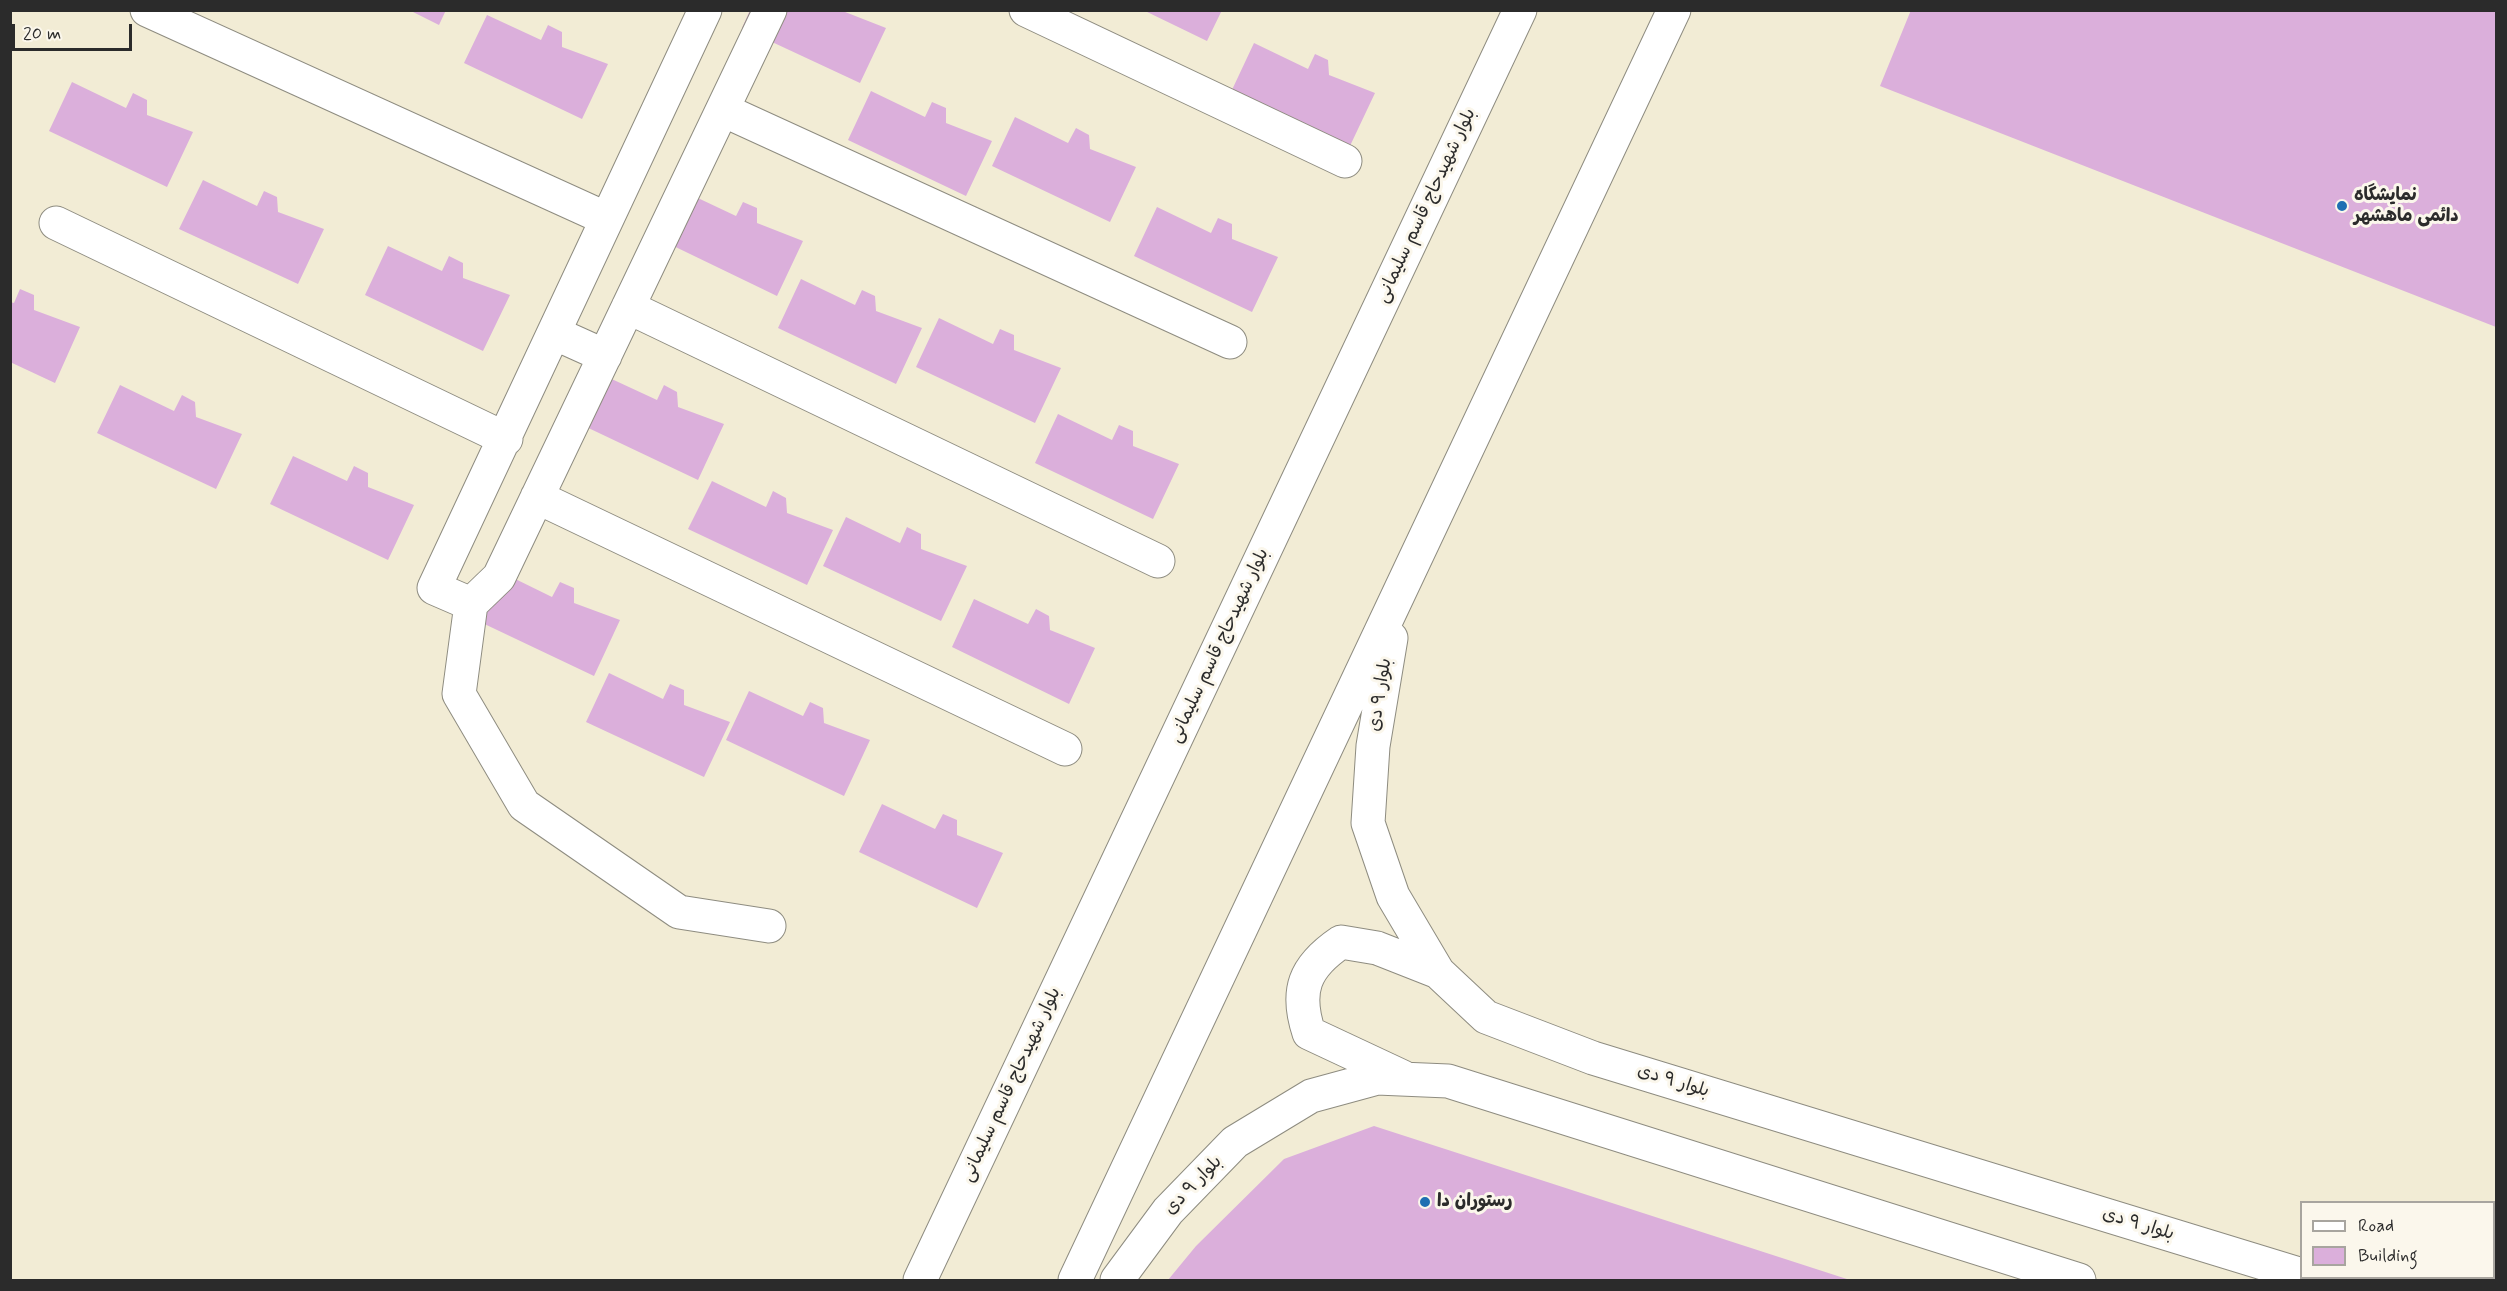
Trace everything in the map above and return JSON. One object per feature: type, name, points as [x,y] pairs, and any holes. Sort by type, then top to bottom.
[{"type":"main road","points":[[147,10],[608,219]]},
{"type":"main road","points":[[471,603],[434,588],[506,439],[705,10]]},
{"type":"main road","points":[[769,926],[680,912],[524,805],[459,694],[471,603],[499,577],[770,10]]},
{"type":"main road","points":[[1026,10],[1345,161]]},
{"type":"main road","name":"بلوار شهیدحاج قاسم سلیمانی","points":[[920,1281],[1520,10]]},
{"type":"main road","points":[[1075,1281],[1674,10]]},
{"type":"main road","points":[[723,110],[1230,342]]},
{"type":"main road","points":[[56,223],[506,439]]},
{"type":"main road","points":[[628,307],[1158,561]]},
{"type":"main road","points":[[554,333],[605,356]]},
{"type":"main road","points":[[537,496],[1065,749]]},
{"type":"main road","name":"بلوار ۹ دی","points":[[1397,597],[1373,746],[1368,823],[1393,896],[1438,972],[1486,1017],[1593,1058],[2300,1275]]},
{"type":"main road","points":[[1407,1079],[1309,1033],[1302,1010],[1306,977],[1320,956],[1341,942],[1377,948],[1438,972]]},
{"type":"main road","name":"بلوار ۹ دی","points":[[1117,1281],[1167,1211],[1235,1142],[1311,1096],[1377,1078],[1448,1082],[2079,1281]]},
{"type":"building","points":[[409,10],[446,10],[439,25]]},
{"type":"building","points":[[750,10],[840,10],[886,28],[860,83],[742,28]]},
{"type":"building","points":[[1143,10],[1222,10],[1207,41]]},
{"type":"building","name":"نمایشگاه دائمی ماهشهر","points":[[1911,10],[2496,10],[2496,327],[1880,86]]},
{"type":"building","points":[[487,15],[541,40],[548,25],[562,32],[562,47],[608,64],[582,119],[464,63]]},
{"type":"building","points":[[1254,43],[1308,69],[1315,54],[1328,60],[1329,75],[1375,93],[1349,148],[1231,92]]},
{"type":"building","points":[[72,82],[126,108],[133,93],[147,100],[147,115],[193,132],[167,187],[49,131]]},
{"type":"building","points":[[871,91],[925,117],[932,102],[946,108],[946,123],[992,141],[966,196],[848,140]]},
{"type":"building","points":[[1015,117],[1068,143],[1076,128],[1089,135],[1090,149],[1136,167],[1110,222],[992,166]]},
{"type":"building","points":[[203,180],[257,206],[264,191],[277,197],[278,212],[324,229],[298,284],[179,229]]},
{"type":"building","points":[[683,191],[736,216],[743,202],[757,208],[757,223],[803,241],[777,296],[659,239]]},
{"type":"building","points":[[1157,207],[1211,233],[1218,218],[1232,224],[1232,239],[1278,257],[1252,312],[1134,256]]},
{"type":"building","points":[[388,246],[442,271],[449,256],[463,263],[463,278],[510,295],[483,351],[365,295]]},
{"type":"building","points":[[801,279],[855,305],[862,290],[875,296],[876,311],[922,328],[896,384],[778,328]]},
{"type":"building","points":[[20,289],[34,295],[34,310],[80,327],[55,383],[10,362],[10,302],[14,303]]},
{"type":"building","points":[[939,318],[993,344],[1000,329],[1014,335],[1014,350],[1061,368],[1035,423],[916,367]]},
{"type":"building","points":[[603,375],[657,400],[664,385],[677,392],[678,407],[724,424],[698,480],[580,424]]},
{"type":"building","points":[[120,385],[174,411],[182,395],[195,402],[196,417],[242,434],[216,489],[97,433]]},
{"type":"building","points":[[1058,414],[1112,440],[1119,425],[1133,431],[1133,446],[1179,464],[1153,519],[1035,463]]},
{"type":"building","points":[[293,456],[347,481],[354,466],[368,473],[368,487],[414,505],[388,560],[270,504]]},
{"type":"building","points":[[712,481],[766,507],[773,491],[786,498],[787,513],[833,530],[807,585],[688,529]]},
{"type":"building","points":[[846,517],[900,543],[907,527],[921,534],[921,549],[967,566],[941,621],[823,566]]},
{"type":"building","points":[[499,571],[552,597],[560,582],[574,588],[574,603],[620,620],[594,676],[476,620]]},
{"type":"building","points":[[974,599],[1028,624],[1036,609],[1049,616],[1050,630],[1095,648],[1069,704],[952,647]]},
{"type":"building","points":[[609,673],[663,699],[670,684],[684,690],[684,705],[730,722],[704,777],[586,722]]},
{"type":"building","points":[[749,691],[803,716],[810,702],[823,708],[824,723],[870,740],[844,796],[726,740]]},
{"type":"building","points":[[882,804],[935,829],[943,814],[957,820],[957,835],[1003,853],[977,908],[859,852]]},
{"type":"building","name":"رستوران دا","points":[[1374,1126],[1850,1280],[1168,1280],[1196,1246],[1284,1159]]},
{"type":"place","name":"نمایشگاه دائمی ماهشهر","points":[[2342,206]]},
{"type":"place","name":"رستوران دا","points":[[1425,1202]]}]
